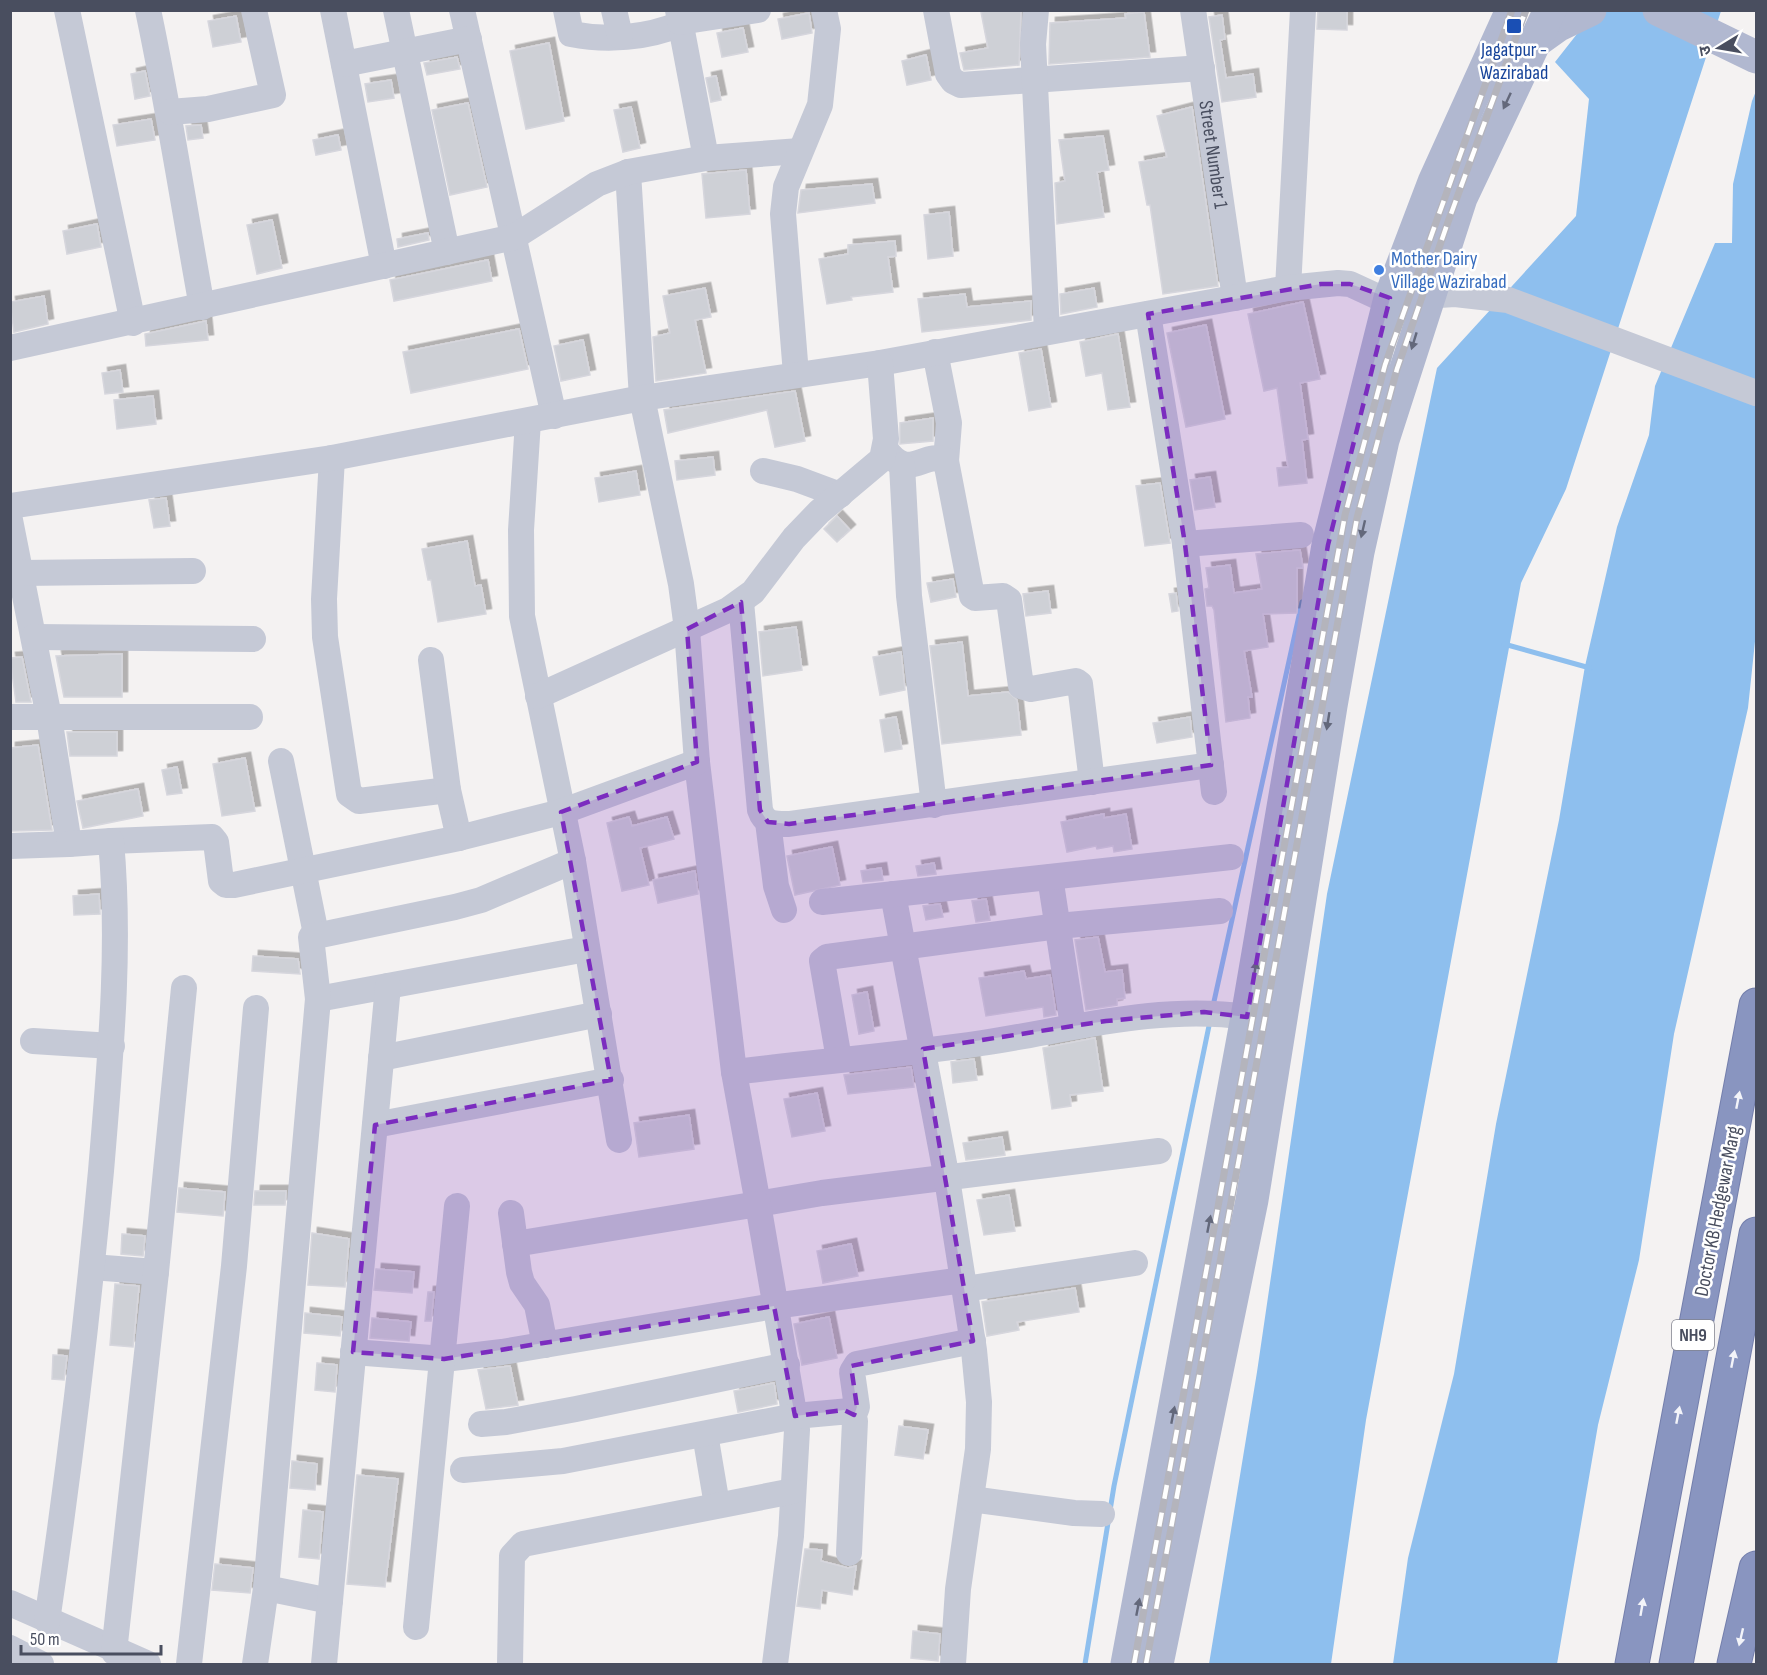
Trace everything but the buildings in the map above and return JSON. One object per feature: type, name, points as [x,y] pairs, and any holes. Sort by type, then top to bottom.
[{"type":"highway","name":"Doctor KB Hedgewar Marg","points":[[1637,1663],[1657,1524],[1756,1005]]},
{"type":"highway","points":[[1676,1665],[1756,1233]]},
{"type":"highway","points":[[1692,1665],[1756,1350]]},
{"type":"highway","points":[[1734,1665],[1756,1568]]},
{"type":"main road","points":[[1127,1665],[1224,1015],[1328,545],[1390,298],[1434,182],[1512,10]]},
{"type":"main road","points":[[1157,1665],[1252,1200],[1331,706],[1358,552],[1383,440],[1461,198],[1550,10]]},
{"type":"main road","points":[[1536,40],[1557,26],[1590,10]]},
{"type":"main road","points":[[1662,12],[1756,57]]},
{"type":"street","points":[[67,10],[133,323]]},
{"type":"street","points":[[148,10],[170,112],[176,168],[202,307]]},
{"type":"street","points":[[170,112],[208,110],[273,95],[254,10]]},
{"type":"street","points":[[333,10],[384,266]]},
{"type":"street","points":[[396,10],[447,252]]},
{"type":"street","points":[[462,10],[554,416]]},
{"type":"street","points":[[566,10],[571,34],[590,38],[658,33],[679,19],[758,10]]},
{"type":"street","points":[[614,10],[620,36]]},
{"type":"street","points":[[796,374],[783,214],[786,187],[820,105],[828,30],[824,10]]},
{"type":"street","points":[[936,10],[948,74],[952,81],[961,85],[1202,68]]},
{"type":"street","points":[[1036,10],[1035,78],[1047,331]]},
{"type":"street","name":"Street Number 1","points":[[1193,10],[1235,298]]},
{"type":"street","points":[[1288,288],[1303,10]]},
{"type":"street","points":[[679,19],[706,158]]},
{"type":"street","points":[[344,64],[469,39]]},
{"type":"street","points":[[11,345],[133,323],[513,237],[597,184],[628,172],[706,158],[800,152]]},
{"type":"street","points":[[628,172],[642,398],[681,584],[687,629],[697,762],[734,1072],[795,1416],[791,1536],[775,1665]]},
{"type":"street","points":[[10,506],[332,458],[642,398],[880,363],[1288,288],[1350,284],[1376,296],[1390,298],[1455,294],[1508,300],[1756,393]]},
{"type":"street","points":[[1148,314],[1185,544],[1214,792]]},
{"type":"street","points":[[935,352],[949,423],[946,461],[972,596],[975,598],[1002,596],[1009,600],[1021,686],[1031,689],[1076,681],[1080,684],[1092,782]]},
{"type":"street","points":[[880,363],[894,458],[934,805]]},
{"type":"street","points":[[528,421],[520,573],[522,616],[573,861],[586,949],[611,1080],[619,1140]]},
{"type":"street","points":[[332,458],[324,600],[325,637],[349,794],[359,801],[448,790]]},
{"type":"street","points":[[538,696],[687,629],[741,602],[753,592],[808,524],[877,464],[894,458],[946,461]]},
{"type":"street","points":[[763,471],[797,479],[840,495]]},
{"type":"street","points":[[10,520],[49,717],[69,844]]},
{"type":"street","points":[[1185,544],[1301,535]]},
{"type":"street","points":[[21,573],[193,571]]},
{"type":"street","points":[[741,602],[760,810],[763,818],[768,822],[789,824],[1211,765]]},
{"type":"street","points":[[34,637],[253,639]]},
{"type":"street","points":[[431,660],[448,790],[459,838]]},
{"type":"street","points":[[10,717],[250,717]]},
{"type":"street","points":[[281,761],[316,934]]},
{"type":"street","points":[[10,846],[212,837],[216,842],[221,881],[226,885],[459,838],[561,812],[697,762]]},
{"type":"street","points":[[768,822],[776,886],[784,910]]},
{"type":"street","points":[[47,1621],[72,1451],[92,1267],[112,1046],[117,900],[111,841]]},
{"type":"street","points":[[822,902],[1231,857]]},
{"type":"street","points":[[255,1665],[266,1588],[318,999],[311,937],[316,934],[481,900],[573,861]]},
{"type":"street","points":[[1050,877],[1072,1026]]},
{"type":"street","points":[[893,894],[947,1179],[973,1341],[980,1402],[978,1449],[958,1588],[953,1665]]},
{"type":"street","points":[[839,1059],[822,961],[833,955],[1058,926],[1221,911]]},
{"type":"street","points":[[318,999],[586,949]]},
{"type":"street","points":[[324,1665],[388,986]]},
{"type":"street","points":[[114,1652],[156,1272],[184,988]]},
{"type":"street","points":[[189,1665],[234,1266],[256,1008]]},
{"type":"street","points":[[381,1058],[599,1014]]},
{"type":"street","points":[[734,1072],[982,1043],[1072,1026],[1224,1015]]},
{"type":"street","points":[[33,1041],[112,1046]]},
{"type":"street","points":[[375,1125],[611,1080]]},
{"type":"street","points":[[515,1244],[822,1193],[1159,1151]]},
{"type":"street","points":[[416,1627],[444,1359],[457,1206]]},
{"type":"street","points":[[511,1213],[519,1272],[522,1283],[537,1305],[546,1345]]},
{"type":"street","points":[[353,1352],[444,1359],[546,1345],[774,1306],[1135,1263]]},
{"type":"street","points":[[92,1267],[156,1272]]},
{"type":"street","points":[[849,1553],[854,1415],[857,1407],[852,1372],[857,1364],[973,1341]]},
{"type":"street","points":[[481,1424],[541,1415],[787,1365]]},
{"type":"street","points":[[463,1470],[563,1461],[795,1416],[844,1410],[854,1415]]},
{"type":"street","points":[[705,1434],[717,1505]]},
{"type":"street","points":[[510,1665],[512,1556],[523,1544],[794,1491]]},
{"type":"street","points":[[971,1499],[1074,1513],[1102,1514]]},
{"type":"street","points":[[266,1588],[330,1601]]},
{"type":"street","points":[[10,1603],[114,1652],[148,1665]]},
{"type":"street","points":[[10,1648],[41,1665]]},
{"type":"highlighted area","points":[[1321,284],[1350,284],[1390,298],[1328,545],[1247,1017],[1204,1012],[1106,1021],[923,1049],[973,1341],[851,1366],[857,1407],[854,1415],[844,1410],[795,1416],[774,1306],[444,1359],[353,1352],[375,1125],[611,1080],[561,812],[697,762],[687,629],[741,602],[760,810],[768,822],[789,824],[1211,765],[1185,544],[1148,314]]},
{"type":"water","points":[[1595,11],[1721,11],[1566,489],[1521,583],[1366,1420],[1331,1664],[1209,1664],[1257,1372],[1327,894],[1437,368],[1576,216],[1589,99],[1555,62]]},
{"type":"water","points":[[1756,91],[1756,632],[1748,708],[1674,1034],[1639,1260],[1598,1425],[1557,1664],[1393,1664],[1408,1558],[1454,1374],[1496,1124],[1559,820],[1585,666],[1617,527],[1649,435],[1655,386],[1715,243],[1732,243],[1733,184]]},
{"type":"waterway","points":[[1213,1006],[1302,602]]},
{"type":"waterway","points":[[1504,644],[1590,668]]},
{"type":"waterway","points":[[1085,1664],[1114,1486],[1210,1021]]},
{"type":"railway","points":[[1134,1664],[1345,515],[1385,365],[1512,10]]},
{"type":"railway","points":[[1146,1664],[1357,518],[1397,369],[1526,10]]},
{"type":"place","name":"Jagatpur - Wazirabad","points":[[1514,26]]},
{"type":"place","name":"Mother Dairy Village Wazirabad","points":[[1379,270]]}]
